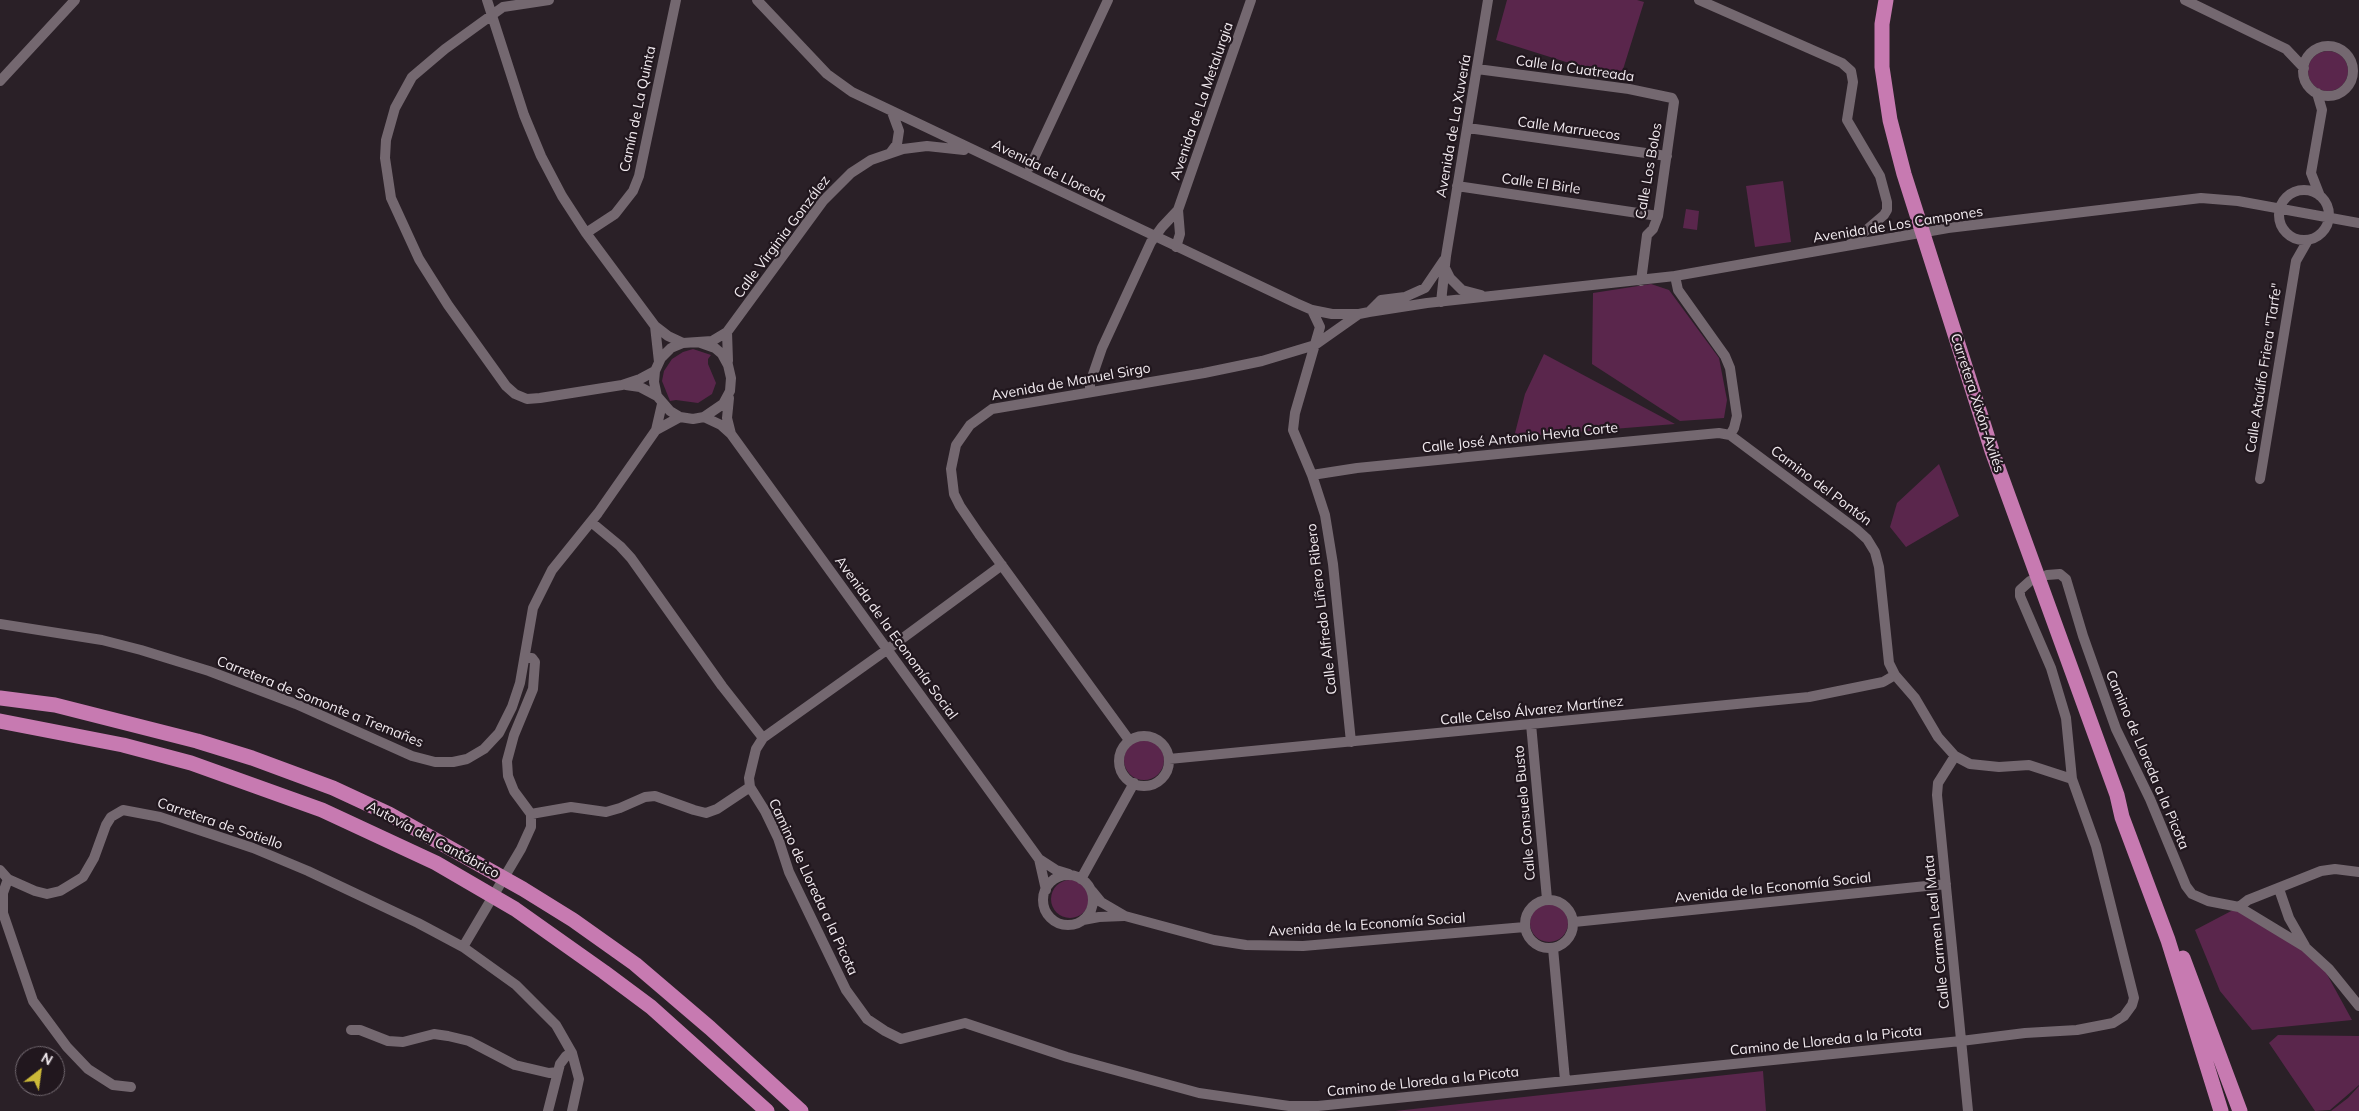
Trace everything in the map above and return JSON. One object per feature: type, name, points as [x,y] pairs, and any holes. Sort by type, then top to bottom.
[{"type":"highway","name":"Carretera Xixón-Avilés","points":[[1886,0],[1882,24],[1882,67],[1890,120],[1904,174],[1992,451],[2118,795]]},
{"type":"highway","name":"Autovía del Cantábrico","points":[[0,698],[55,705],[124,721],[252,758],[333,788],[431,836],[573,920],[635,964],[710,1028],[801,1111]]},
{"type":"highway","name":"Autovía del Cantábrico","points":[[0,721],[122,745],[191,762],[322,810],[436,863],[515,909],[651,1007],[766,1111]]},
{"type":"highway","points":[[2118,795],[2130,816],[2241,1111]]},
{"type":"highway","points":[[2118,795],[2122,817],[2168,940],[2221,1111]]},
{"type":"highway","points":[[635,964],[671,985],[722,1027],[813,1111]]},
{"type":"street","points":[[0,82],[75,0]]},
{"type":"street","points":[[487,0],[524,115],[562,196],[586,233],[655,326],[668,336],[683,343]]},
{"type":"street","points":[[549,0],[503,7],[445,48],[412,76],[395,108],[386,140],[385,158],[391,198],[419,259],[448,305],[506,386],[515,394],[527,399],[622,385],[640,379],[657,367],[671,348],[683,343],[712,341],[727,332],[728,365],[731,378],[730,391],[723,404],[715,412],[693,419],[680,416],[640,387],[622,385]]},
{"type":"street","name":"Camín de La Quinta","points":[[586,233],[615,214],[633,191],[639,176],[676,0]]},
{"type":"street","name":"Avenida de Lloreda","points":[[757,0],[839,84],[892,112],[1176,248],[1312,310],[1332,314],[1364,313]]},
{"type":"street","points":[[1030,167],[1108,0]]},
{"type":"street","name":"Avenida de La Metalurgia","points":[[1178,210],[1251,0]]},
{"type":"street","name":"Avenida de La Xuvería","points":[[1441,302],[1446,256],[1488,0]]},
{"type":"street","points":[[1699,0],[1842,63],[1851,70],[1853,82],[1847,120],[1880,176],[1887,210],[1884,215],[1849,245]]},
{"type":"street","points":[[2185,0],[2286,49],[2301,52],[2330,46],[2342,50],[2356,70],[2354,83],[2333,96],[2322,110]]},
{"type":"street","points":[[2286,49],[2304,68]]},
{"type":"street","points":[[2296,192],[2311,173],[2322,110],[2317,93],[2306,82],[2304,68],[2311,54],[2317,49]]},
{"type":"street","name":"Calle la Cuatreada","points":[[1477,69],[1668,96]]},
{"type":"street","points":[[2317,93],[2333,96]]},
{"type":"street","name":"Calle Los Bolos","points":[[1641,281],[1647,234],[1653,229],[1658,216],[1667,156],[1674,102],[1668,96]]},
{"type":"street","points":[[891,152],[897,144],[899,131],[892,112]]},
{"type":"street","name":"Calle Marruecos","points":[[1468,128],[1667,156]]},
{"type":"street","name":"Calle Virginia González","points":[[727,332],[838,184],[863,165],[891,152],[927,146],[980,154]]},
{"type":"street","points":[[2311,173],[2320,196],[2326,202],[2329,218]]},
{"type":"street","name":"Calle El Birle","points":[[1458,186],[1658,216]]},
{"type":"street","points":[[2280,209],[2288,196],[2296,192],[2304,190],[2320,196]]},
{"type":"street","name":"Avenida de Los Campones","points":[[1441,302],[1641,281],[1791,257],[1933,230],[2202,198],[2238,201],[2359,223]]},
{"type":"street","name":"Calle Ataúlfo Friera \"Tarfe\"","points":[[2280,209],[2281,224],[2291,236],[2296,261]]},
{"type":"street","points":[[1090,391],[1090,383],[1102,348],[1155,237],[1178,210]]},
{"type":"street","points":[[1176,248],[1180,234],[1178,210]]},
{"type":"street","name":"Calle Ataúlfo Friera \"Tarfe\"","points":[[2260,479],[2296,261],[2308,240],[2322,232],[2329,218]]},
{"type":"street","points":[[2291,236],[2308,240]]},
{"type":"street","name":"Avenida de La Xuvería","points":[[1364,313],[1381,300],[1404,297],[1425,288],[1446,256]]},
{"type":"street","points":[[1445,268],[1450,278],[1462,290],[1487,297]]},
{"type":"street","points":[[1675,276],[1678,290],[1725,356],[1730,368],[1737,416],[1730,435]]},
{"type":"street","name":"Avenida de Manuel Sirgo","points":[[1129,740],[960,506],[954,494],[951,469],[956,445],[970,425],[992,408],[1204,373],[1262,361],[1315,345],[1364,313],[1441,302]]},
{"type":"street","points":[[1312,310],[1320,326],[1315,345]]},
{"type":"street","points":[[655,326],[657,367],[654,382],[660,400],[656,430]]},
{"type":"street","points":[[698,342],[715,348],[728,365]]},
{"type":"street","name":"Calle Alfredo Liñero Ribero","points":[[1315,345],[1295,413],[1293,430],[1312,475],[1325,515],[1333,564],[1351,742]]},
{"type":"street","name":"Avenida de la Economía Social","points":[[730,391],[727,418],[731,434]]},
{"type":"street","points":[[680,416],[656,430],[591,522],[632,558],[722,686],[763,738]]},
{"type":"street","name":"Avenida de la Economía Social","points":[[704,417],[721,425],[731,434],[1039,859],[1056,870],[1076,877]]},
{"type":"street","name":"Calle José Antonio Hevia Corte","points":[[1312,475],[1357,468],[1538,450],[1719,433],[1730,435]]},
{"type":"street","name":"Camino del Pontón","points":[[1730,435],[1844,519],[1867,539],[1879,567],[1889,663],[1895,675],[1915,698],[1938,737],[1955,756]]},
{"type":"street","name":"Carretera de Somonte a Tremañes","points":[[0,624],[102,640],[209,671],[296,704],[412,756],[434,762],[453,762],[467,759],[484,749],[499,733],[514,699],[526,658],[533,608],[552,570],[591,522]]},
{"type":"street","points":[[531,814],[571,807],[606,812],[646,797],[655,796],[706,813],[717,809],[750,787],[749,778],[756,749],[763,738],[1002,565]]},
{"type":"street","name":"Camino de Lloreda a la Picota","points":[[2048,575],[2060,574],[2066,579],[2086,646],[2116,729],[2150,800],[2186,886],[2192,894],[2199,898],[2239,907]]},
{"type":"street","name":"Camino de Lloreda a la Picota","points":[[750,787],[774,829],[789,872],[846,990],[868,1019],[885,1031],[902,1039],[965,1023],[1066,1057],[1199,1093],[1289,1106],[1318,1106],[2096,1027],[2113,1023],[2124,1016],[2132,1005],[2134,998],[2096,846],[2072,779],[2066,718],[2052,668],[2020,596],[2020,590],[2030,582]]},
{"type":"street","points":[[526,658],[532,658],[535,662],[536,672],[533,689],[506,761],[508,776],[514,791],[531,814],[531,827],[521,848],[462,947],[516,985],[551,1019],[572,1054],[578,1069],[579,1080],[572,1111]]},
{"type":"street","name":"Calle Celso Álvarez Martínez","points":[[1169,759],[1809,697],[1883,682],[1895,675]]},
{"type":"street","name":"Calle Consuelo Busto","points":[[1531,724],[1547,899]]},
{"type":"street","points":[[1143,736],[1158,740],[1163,745],[1169,759],[1164,775],[1158,781],[1142,785],[1134,783],[1123,774],[1119,759],[1120,752],[1129,740],[1143,736]]},
{"type":"street","points":[[1955,756],[1970,764],[1999,767],[2028,765],[2072,779]]},
{"type":"street","name":"Calle Carmen Leal Mata","points":[[1955,756],[1938,783],[1937,795],[1968,1111]]},
{"type":"street","points":[[1076,877],[1134,783]]},
{"type":"street","name":"Carretera de Sotiello","points":[[0,870],[8,879],[21,886],[47,894],[60,891],[73,885],[88,869],[111,817],[123,810],[134,811],[262,852],[409,919],[462,947]]},
{"type":"street","name":"Avenida de la Economía Social","points":[[1039,859],[1046,890]]},
{"type":"street","points":[[2359,872],[2321,871],[2248,900],[2239,907],[2306,947],[2329,969],[2359,1006]]},
{"type":"street","points":[[1060,877],[1076,877],[1092,891],[1092,908],[1083,920],[1066,925],[1051,917],[1044,902],[1046,890],[1053,880],[1060,877]]},
{"type":"street","points":[[8,879],[3,893],[3,913],[33,1001],[68,1047],[92,1073],[113,1085],[131,1087]]},
{"type":"street","name":"Avenida de la Economía Social","points":[[1574,922],[1946,884]]},
{"type":"street","points":[[2279,889],[2288,918],[2306,947]]},
{"type":"street","name":"Avenida de la Economía Social","points":[[1092,891],[1101,902],[1125,916]]},
{"type":"street","points":[[1547,899],[1562,902],[1568,908],[1574,922],[1566,942],[1553,948],[1538,945],[1531,940],[1525,926],[1528,912],[1539,901],[1547,899]]},
{"type":"street","name":"Avenida de la Economía Social","points":[[1083,920],[1099,916],[1125,916],[1214,940],[1275,946],[1321,944],[1525,926]]},
{"type":"street","points":[[1553,948],[1565,1080]]},
{"type":"street","points":[[351,1030],[360,1030],[388,1041],[403,1042],[434,1034],[448,1036],[469,1041],[515,1065],[549,1073],[558,1072]]},
{"type":"street","points":[[548,1111],[558,1072],[566,1056],[572,1054]]},
{"type":"shaded area","points":[[1507,0],[1637,0],[1644,2],[1620,79],[1496,40]]},
{"type":"shaded area","points":[[2328,51],[2342,57],[2348,71],[2342,85],[2328,91],[2314,85],[2308,71],[2314,57]]},
{"type":"shaded area","points":[[1783,181],[1791,242],[1755,247],[1746,186]]},
{"type":"shaded area","points":[[1686,209],[1699,211],[1697,230],[1683,228]]},
{"type":"shaded area","points":[[1651,284],[1669,290],[1719,358],[1727,400],[1724,418],[1680,421],[1592,364],[1593,293]]},
{"type":"shaded area","points":[[693,349],[711,355],[708,359],[708,364],[716,383],[712,394],[698,403],[670,401],[662,381],[664,371],[672,359],[683,352]]},
{"type":"shaded area","points":[[1544,354],[1675,424],[1514,437],[1525,394]]},
{"type":"shaded area","points":[[1939,464],[1959,516],[1906,547],[1890,527],[1897,503]]},
{"type":"shaded area","points":[[1144,740],[1158,746],[1164,760],[1158,774],[1144,780],[1130,774],[1124,760],[1130,746]]},
{"type":"shaded area","points":[[1070,880],[1077,881],[1083,886],[1088,892],[1088,906],[1083,912],[1077,917],[1070,918],[1063,917],[1057,912],[1052,906],[1051,899],[1052,892],[1057,886],[1063,881]]},
{"type":"shaded area","points":[[1549,904],[1563,909],[1568,923],[1563,937],[1549,942],[1535,937],[1530,923],[1535,909]]},
{"type":"shaded area","points":[[2235,909],[2318,958],[2352,1020],[2252,1030],[2220,991],[2195,930]]},
{"type":"shaded area","points":[[2278,1035],[2359,1036],[2359,1085],[2330,1110],[2315,1111],[2269,1043]]},
{"type":"shaded area","points":[[1763,1071],[1766,1111],[1395,1111]]},
{"type":"shaded area","points":[[2359,1086],[2359,1111],[2331,1111],[2348,1098]]}]
